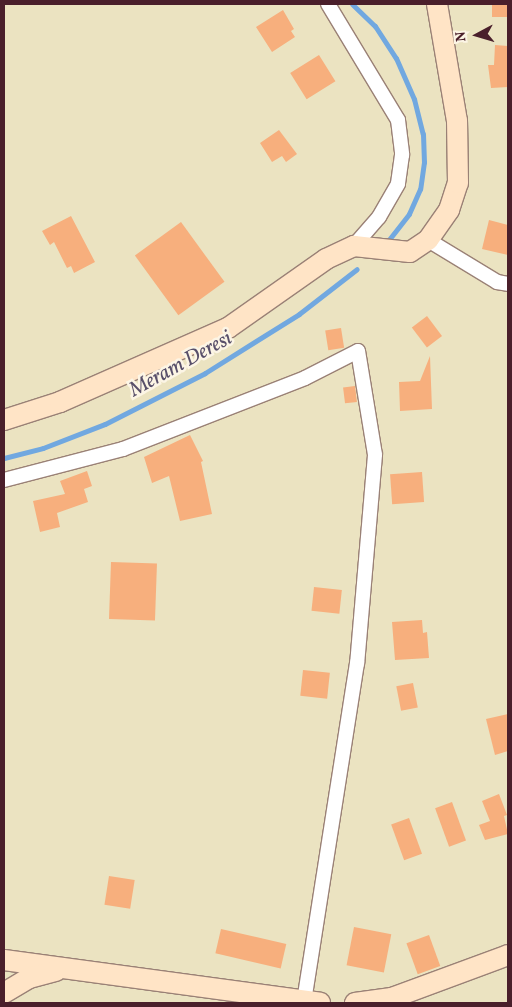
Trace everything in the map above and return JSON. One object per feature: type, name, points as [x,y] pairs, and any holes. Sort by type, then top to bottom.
[{"type":"street","points":[[4,420],[60,402],[228,328],[326,259],[354,246],[378,217],[398,184],[402,155],[398,120],[328,4]]},
{"type":"street","points":[[354,246],[410,252],[428,240],[449,210],[458,183],[457,121],[437,4]]},
{"type":"street","points":[[428,240],[497,282],[508,284]]},
{"type":"street","points":[[4,480],[123,449],[305,378],[358,351],[375,454],[357,663],[312,1002],[4,960]]},
{"type":"street","points":[[355,1003],[392,998],[508,955]]},
{"type":"street","points":[[4,993],[29,978],[73,968]]},
{"type":"building","points":[[492,4],[508,4],[508,17],[492,17]]},
{"type":"building","points":[[283,10],[294,29],[291,31],[295,37],[272,52],[256,27]]},
{"type":"building","points":[[495,45],[508,46],[508,87],[491,88],[488,65],[494,65]]},
{"type":"building","points":[[319,55],[335,81],[307,99],[290,73]]},
{"type":"building","points":[[279,130],[297,154],[286,162],[282,156],[272,162],[260,143]]},
{"type":"building","points":[[71,216],[95,262],[74,273],[71,266],[67,268],[54,242],[50,245],[42,231]]},
{"type":"building","points":[[489,220],[508,225],[508,255],[482,249]]},
{"type":"building","points":[[181,222],[224,282],[178,315],[135,256]]},
{"type":"building","points":[[427,316],[442,336],[427,347],[412,327]]},
{"type":"building","points":[[341,328],[344,348],[328,350],[325,331]]},
{"type":"building","points":[[430,356],[432,409],[400,411],[399,382],[420,381]]},
{"type":"building","points":[[355,386],[357,402],[345,403],[343,387]]},
{"type":"building","points":[[190,435],[203,461],[201,462],[212,514],[180,521],[169,476],[152,483],[144,457]]},
{"type":"building","points":[[87,471],[92,486],[84,489],[88,502],[57,513],[60,527],[40,532],[33,501],[65,494],[60,481]]},
{"type":"building","points":[[422,472],[424,502],[392,504],[390,474]]},
{"type":"building","points":[[111,562],[157,564],[155,621],[109,619]]},
{"type":"building","points":[[314,587],[342,590],[339,614],[311,611]]},
{"type":"building","points":[[422,620],[423,633],[427,632],[429,658],[395,660],[392,622]]},
{"type":"building","points":[[303,670],[330,673],[327,699],[300,696]]},
{"type":"building","points":[[413,683],[418,708],[401,711],[396,686]]},
{"type":"building","points":[[508,714],[508,751],[495,755],[486,719]]},
{"type":"building","points":[[499,794],[507,815],[504,816],[508,834],[485,840],[479,825],[490,821],[482,801]]},
{"type":"building","points":[[452,802],[466,841],[449,847],[435,808]]},
{"type":"building","points":[[409,818],[422,854],[404,860],[391,824]]},
{"type":"building","points":[[109,876],[135,880],[130,909],[104,905]]},
{"type":"building","points":[[354,927],[391,934],[384,973],[347,965]]},
{"type":"building","points":[[221,929],[286,944],[281,968],[215,953]]},
{"type":"building","points":[[429,935],[440,966],[418,974],[406,943]]},
{"type":"waterway","name":"Meram Deresi","points":[[352,4],[375,26],[396,58],[414,99],[423,134],[424,162],[420,189],[409,214],[388,241]]},
{"type":"waterway","name":"Meram Deresi","points":[[4,458],[43,448],[105,424],[205,373],[299,314],[357,269]]}]
